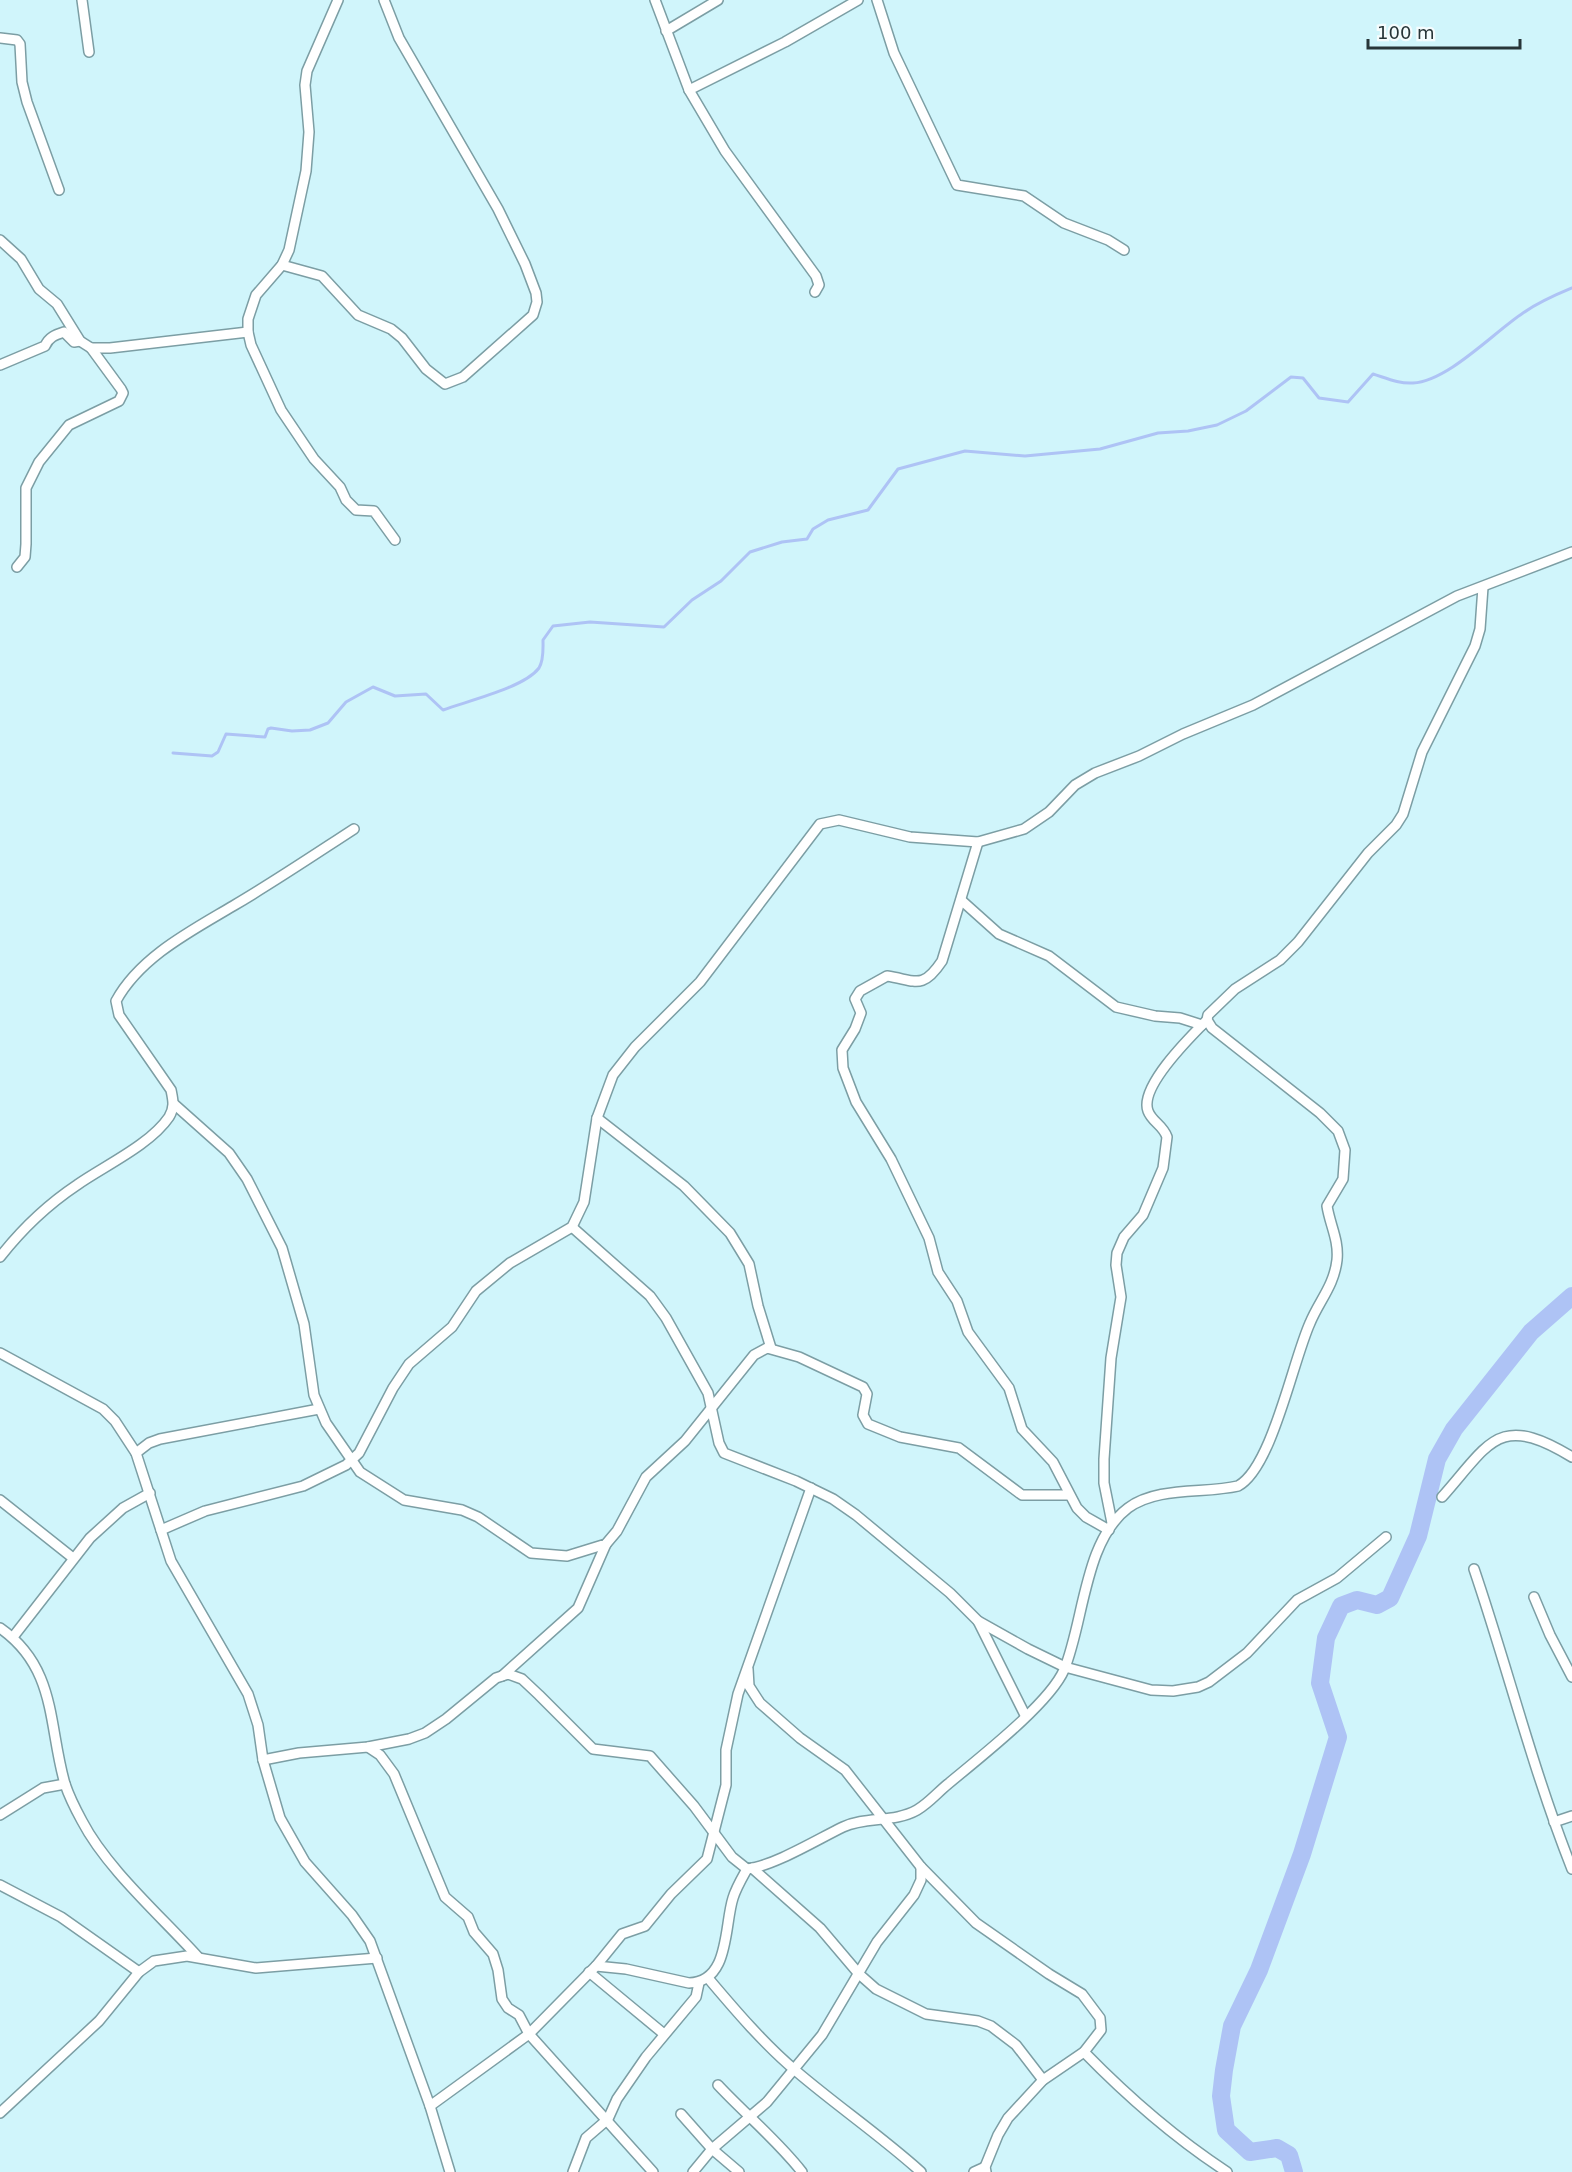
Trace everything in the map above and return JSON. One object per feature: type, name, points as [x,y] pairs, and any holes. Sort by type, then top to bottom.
[{"type":"street","points":[[82,0],[89,52]]},
{"type":"street","points":[[338,0],[307,71],[305,84],[309,132],[306,171],[298,214],[282,266],[256,295],[248,319],[248,332],[271,391],[296,434],[340,487],[346,500],[356,510],[374,511],[395,540]]},
{"type":"street","points":[[282,266],[322,276],[358,315],[391,329],[402,338],[426,369],[445,384],[463,377],[533,315],[537,302],[536,293],[525,264],[498,209],[399,38],[384,0]]},
{"type":"street","points":[[655,0],[689,90],[724,151],[816,276],[819,285],[815,292]]},
{"type":"street","points":[[666,32],[718,0]]},
{"type":"street","points":[[689,90],[785,42],[858,0]]},
{"type":"street","points":[[877,0],[894,53],[957,185],[1024,196],[1065,223],[1096,234],[1124,250]]},
{"type":"street","points":[[0,38],[11,38],[20,44],[22,82],[27,102],[59,190]]},
{"type":"street","points":[[0,240],[21,259],[39,289],[57,303],[80,341],[91,348],[121,389],[122,397],[115,403],[69,425],[39,462],[26,488],[25,557],[17,567]]},
{"type":"street","points":[[0,365],[45,346],[47,340],[64,332],[74,342],[80,341]]},
{"type":"street","points":[[91,348],[110,348],[248,332]]},
{"type":"street","points":[[161,1530],[205,1511],[303,1486],[336,1472],[350,1461],[370,1435],[393,1388],[409,1364],[459,1319],[476,1292],[510,1263],[572,1227],[584,1202],[597,1118],[613,1075],[624,1058],[700,982],[820,824],[839,820],[910,837],[978,842],[1024,829],[1049,812],[1075,784],[1095,773],[1253,705],[1443,602],[1572,552]]},
{"type":"street","points":[[1110,1527],[1104,1483],[1104,1459],[1111,1358],[1121,1297],[1116,1265],[1117,1252],[1124,1236],[1143,1215],[1165,1164],[1167,1137],[1162,1127],[1147,1110],[1148,1098],[1171,1060],[1205,1022],[1215,1005],[1280,960],[1298,942],[1368,853],[1396,825],[1403,814],[1422,752],[1475,646],[1480,629],[1483,587]]},
{"type":"street","points":[[354,829],[233,906],[190,930],[123,988],[116,1001],[119,1015],[171,1090],[174,1104],[229,1153],[247,1179],[282,1248],[304,1324],[310,1376],[319,1409],[350,1461],[376,1484],[404,1500],[462,1510],[478,1517],[531,1553],[567,1556],[606,1544]]},
{"type":"street","points":[[978,842],[946,952],[934,973],[916,982],[887,975],[860,991],[855,999],[861,1013],[855,1029],[843,1044],[843,1068],[856,1102],[891,1159],[929,1238],[938,1272],[957,1301],[968,1332],[1004,1378],[1014,1399],[1022,1429],[1053,1462],[1069,1495],[1086,1517],[1110,1527]]},
{"type":"street","points":[[593,1969],[699,1983],[708,1978],[720,1961],[732,1900],[750,1868],[862,1820],[885,1819],[918,1810],[993,1747],[1058,1681],[1065,1667],[1095,1561],[1110,1527],[1130,1507],[1141,1501],[1174,1494],[1222,1490],[1248,1480],[1275,1428],[1309,1324],[1329,1290],[1334,1276],[1337,1240],[1327,1206],[1343,1179],[1346,1150],[1342,1140],[1320,1113],[1205,1022],[1116,1007],[1049,956],[999,934],[962,900]]},
{"type":"street","points":[[0,1257],[25,1227],[47,1207],[115,1161],[165,1122],[174,1104]]},
{"type":"street","points":[[597,1118],[684,1186],[730,1233],[749,1264],[758,1306],[771,1348]]},
{"type":"street","points":[[572,1227],[650,1296],[666,1318],[708,1393],[718,1443],[724,1453],[811,1488],[856,1515],[950,1593],[978,1621],[1065,1667],[1151,1690],[1173,1691],[1198,1688],[1247,1653],[1297,1600],[1337,1578],[1386,1537]]},
{"type":"street","points":[[263,1760],[299,1753],[368,1747],[409,1739],[425,1732],[502,1676],[578,1608],[606,1544],[617,1531],[646,1477],[685,1441],[761,1349],[771,1348],[799,1357],[863,1387],[867,1394],[863,1415],[868,1424],[914,1441],[959,1448],[1022,1495],[1032,1497],[1069,1495]]},
{"type":"street","points":[[0,1353],[103,1409],[115,1421],[136,1453],[171,1561],[249,1694],[258,1725],[263,1760],[280,1818],[292,1843],[305,1862],[352,1915],[377,1958],[430,2106],[450,2172]]},
{"type":"street","points":[[136,1453],[149,1443],[160,1439],[319,1409]]},
{"type":"street","points":[[1442,1497],[1464,1468],[1500,1437],[1515,1434],[1529,1436],[1548,1442],[1572,1457]]},
{"type":"street","points":[[430,2106],[529,2034],[593,1969],[622,1934],[645,1926],[671,1894],[707,1859],[726,1785],[726,1750],[732,1713],[781,1566],[811,1488]]},
{"type":"street","points":[[13,1637],[47,1596],[74,1558],[106,1521],[150,1493]]},
{"type":"street","points":[[0,1500],[74,1558]]},
{"type":"street","points":[[1474,1569],[1554,1822],[1572,1869]]},
{"type":"street","points":[[1534,1597],[1550,1635],[1572,1677]]},
{"type":"street","points":[[978,1621],[1025,1715]]},
{"type":"street","points":[[0,1628],[13,1637],[41,1677],[51,1706],[65,1784],[97,1847],[198,1957]]},
{"type":"street","points":[[748,1669],[749,1686],[760,1703],[800,1738],[844,1770],[921,1867],[976,1923],[1049,1974],[1070,1985],[1093,2005],[1102,2024],[1095,2039],[1084,2052],[1043,2080],[1001,2128],[986,2170],[974,2172]]},
{"type":"street","points":[[502,1676],[508,1674],[522,1680],[593,1749],[650,1756],[694,1806],[732,1857],[750,1868],[820,1928],[859,1974],[876,1989],[926,2014],[978,2021],[997,2029],[1016,2045],[1043,2080]]},
{"type":"street","points":[[368,1747],[380,1755],[394,1774],[445,1897],[468,1917],[474,1932],[493,1954],[502,1999],[508,2008],[519,2015],[529,2034],[608,2119],[653,2172]]},
{"type":"street","points":[[0,1815],[43,1788],[65,1784]]},
{"type":"street","points":[[1554,1822],[1572,1816]]},
{"type":"street","points":[[693,2172],[712,2149],[749,2119],[795,2071],[837,2013],[877,1942],[914,1896],[921,1880],[921,1867]]},
{"type":"street","points":[[0,1885],[61,1917],[139,1972]]},
{"type":"street","points":[[0,2113],[99,2021],[139,1972],[154,1961],[164,1958],[198,1957],[256,1968],[377,1958]]},
{"type":"street","points":[[593,1969],[664,2034]]},
{"type":"street","points":[[708,1978],[733,2008],[795,2071],[889,2143],[921,2172]]},
{"type":"street","points":[[573,2172],[586,2138],[608,2119],[617,2099],[664,2034],[696,1997],[699,1983]]},
{"type":"street","points":[[1084,2052],[1136,2102],[1227,2172]]},
{"type":"street","points":[[718,2085],[749,2119],[788,2154],[802,2172]]},
{"type":"street","points":[[0,2099],[12,2102]]},
{"type":"street","points":[[681,2114],[712,2149],[739,2172]]},
{"type":"waterway","points":[[173,753],[212,756],[218,752],[226,734],[265,737],[268,729],[271,728],[292,731],[310,730],[328,723],[346,702],[373,687],[395,696],[426,694],[443,710],[480,698],[508,688],[532,675],[541,665],[543,640],[553,626],[590,622],[664,627],[692,600],[721,581],[750,552],[782,542],[807,539],[813,529],[828,520],[868,510],[898,469],[965,451],[1025,456],[1100,449],[1158,433],[1188,431],[1217,425],[1246,411],[1291,377],[1303,378],[1319,398],[1348,402],[1373,374],[1408,383],[1427,380],[1441,374],[1470,355],[1529,309],[1572,288]]},
{"type":"waterway","points":[[1294,2172],[1289,2155],[1277,2148],[1250,2152],[1226,2130],[1221,2096],[1232,2026],[1259,1970],[1302,1854],[1338,1737],[1320,1683],[1326,1638],[1341,1606],[1357,1600],[1377,1605],[1390,1598],[1418,1536],[1437,1459],[1454,1429],[1531,1332],[1572,1296]]}]
